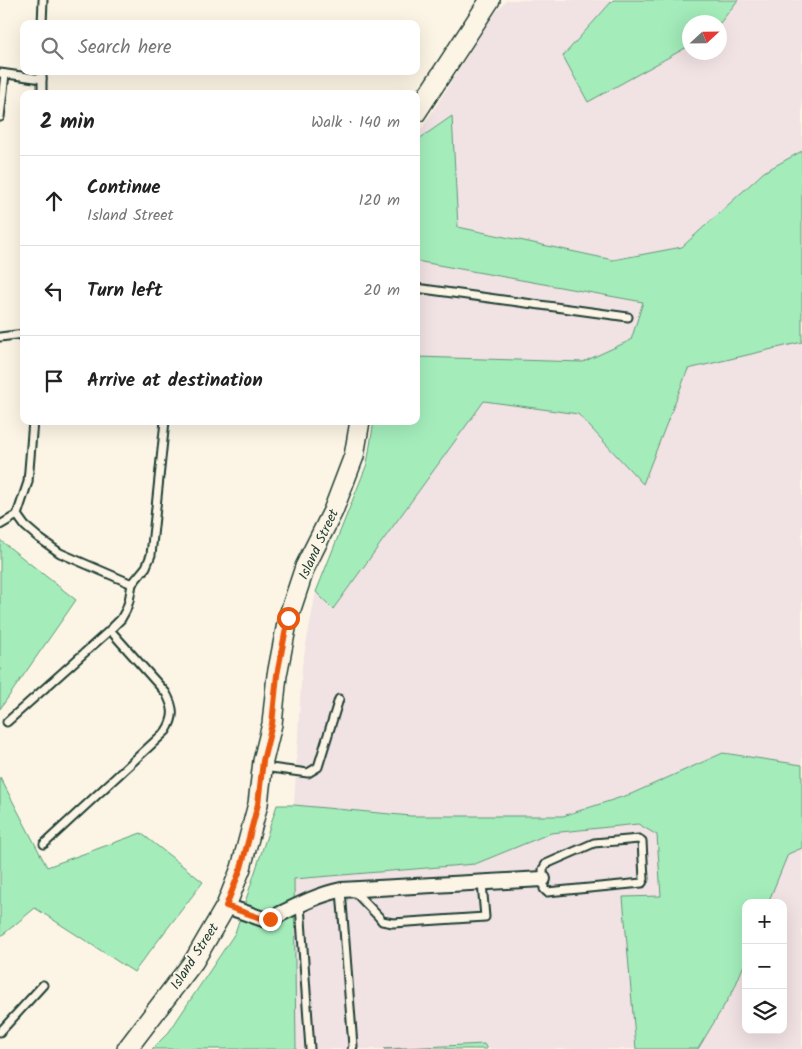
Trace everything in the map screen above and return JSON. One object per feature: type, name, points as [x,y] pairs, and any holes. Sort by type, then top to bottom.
[{"type":"street","points":[[420,107],[490,0]]},
{"type":"street","name":"Island Street","points":[[127,1049],[194,961],[226,906],[241,868],[258,804],[262,767],[272,724],[277,675],[288,618],[305,567],[333,511],[354,456],[359,425]]},
{"type":"street","points":[[226,906],[263,919],[270,919],[330,892],[347,889],[543,879]]},
{"type":"lane","points":[[42,20],[43,0]]},
{"type":"lane","points":[[0,117],[2,73],[20,74]]},
{"type":"lane","points":[[42,75],[42,90]]},
{"type":"lane","points":[[420,289],[628,317]]},
{"type":"lane","points":[[0,337],[20,334]]},
{"type":"lane","points":[[0,525],[17,515],[28,482],[33,425]]},
{"type":"lane","points":[[8,722],[110,630],[121,619],[126,610],[132,584],[146,567],[151,555],[165,425]]},
{"type":"lane","points":[[17,515],[32,532],[60,552],[132,584]]},
{"type":"lane","points":[[44,844],[166,731],[171,723],[173,714],[171,703],[166,693],[110,630]]},
{"type":"lane","points":[[262,767],[308,773],[318,767],[339,699]]},
{"type":"lane","points":[[639,839],[642,841],[644,879],[642,883],[547,892],[544,889],[543,879],[543,869],[546,864],[590,844],[639,839]]},
{"type":"lane","points":[[347,889],[382,920],[393,923],[485,917],[482,883]]},
{"type":"lane","points":[[347,889],[352,1049]]},
{"type":"lane","points":[[300,905],[310,1049]]},
{"type":"lane","points":[[0,1032],[43,985]]},
{"type":"shaded area","points":[[507,0],[613,0],[563,56],[588,101],[682,50],[682,60],[727,60],[726,15],[738,0],[802,0],[802,151],[764,172],[682,247],[613,260],[458,227],[452,116],[420,138],[420,132],[491,18]]},
{"type":"shaded area","points":[[420,262],[643,302],[631,340],[583,363],[420,357]]},
{"type":"shaded area","points":[[802,342],[802,765],[723,753],[631,794],[563,816],[411,816],[294,805],[302,666],[316,592],[334,608],[484,401],[578,414],[643,483],[688,369]]},
{"type":"shaded area","points":[[638,824],[657,835],[661,896],[623,897],[636,1049],[487,1049],[484,1044],[384,1049],[296,1049],[293,879],[475,864],[551,833]]},
{"type":"shaded area","points":[[802,848],[802,1049],[698,1049],[734,989],[742,970],[742,1034],[787,1034],[787,899],[770,899],[788,854]]},
{"type":"green space","points":[[613,0],[738,0],[726,15],[682,15],[682,50],[588,102],[563,56]]},
{"type":"green space","points":[[452,116],[458,227],[613,260],[682,247],[764,172],[802,151],[802,342],[688,369],[643,484],[578,414],[484,401],[333,609],[316,592],[367,464],[373,425],[420,425],[420,357],[583,362],[631,340],[643,302],[420,262],[420,138]]},
{"type":"green space","points":[[0,540],[76,600],[0,709]]},
{"type":"green space","points":[[723,753],[802,765],[802,848],[788,854],[770,899],[742,899],[742,970],[734,989],[698,1049],[636,1049],[623,897],[661,896],[657,835],[638,824],[551,833],[475,864],[294,879],[296,1049],[152,1049],[169,1032],[235,933],[277,805],[411,816],[563,816],[631,794]]},
{"type":"green space","points":[[0,777],[47,867],[141,833],[203,882],[134,972],[35,908],[0,937]]},
{"type":"green space","points":[[484,1044],[487,1049],[384,1049]]},
{"type":"route","points":[[270,919],[263,919],[226,906],[241,868],[258,804],[263,761],[272,724],[277,675],[288,618]]}]
